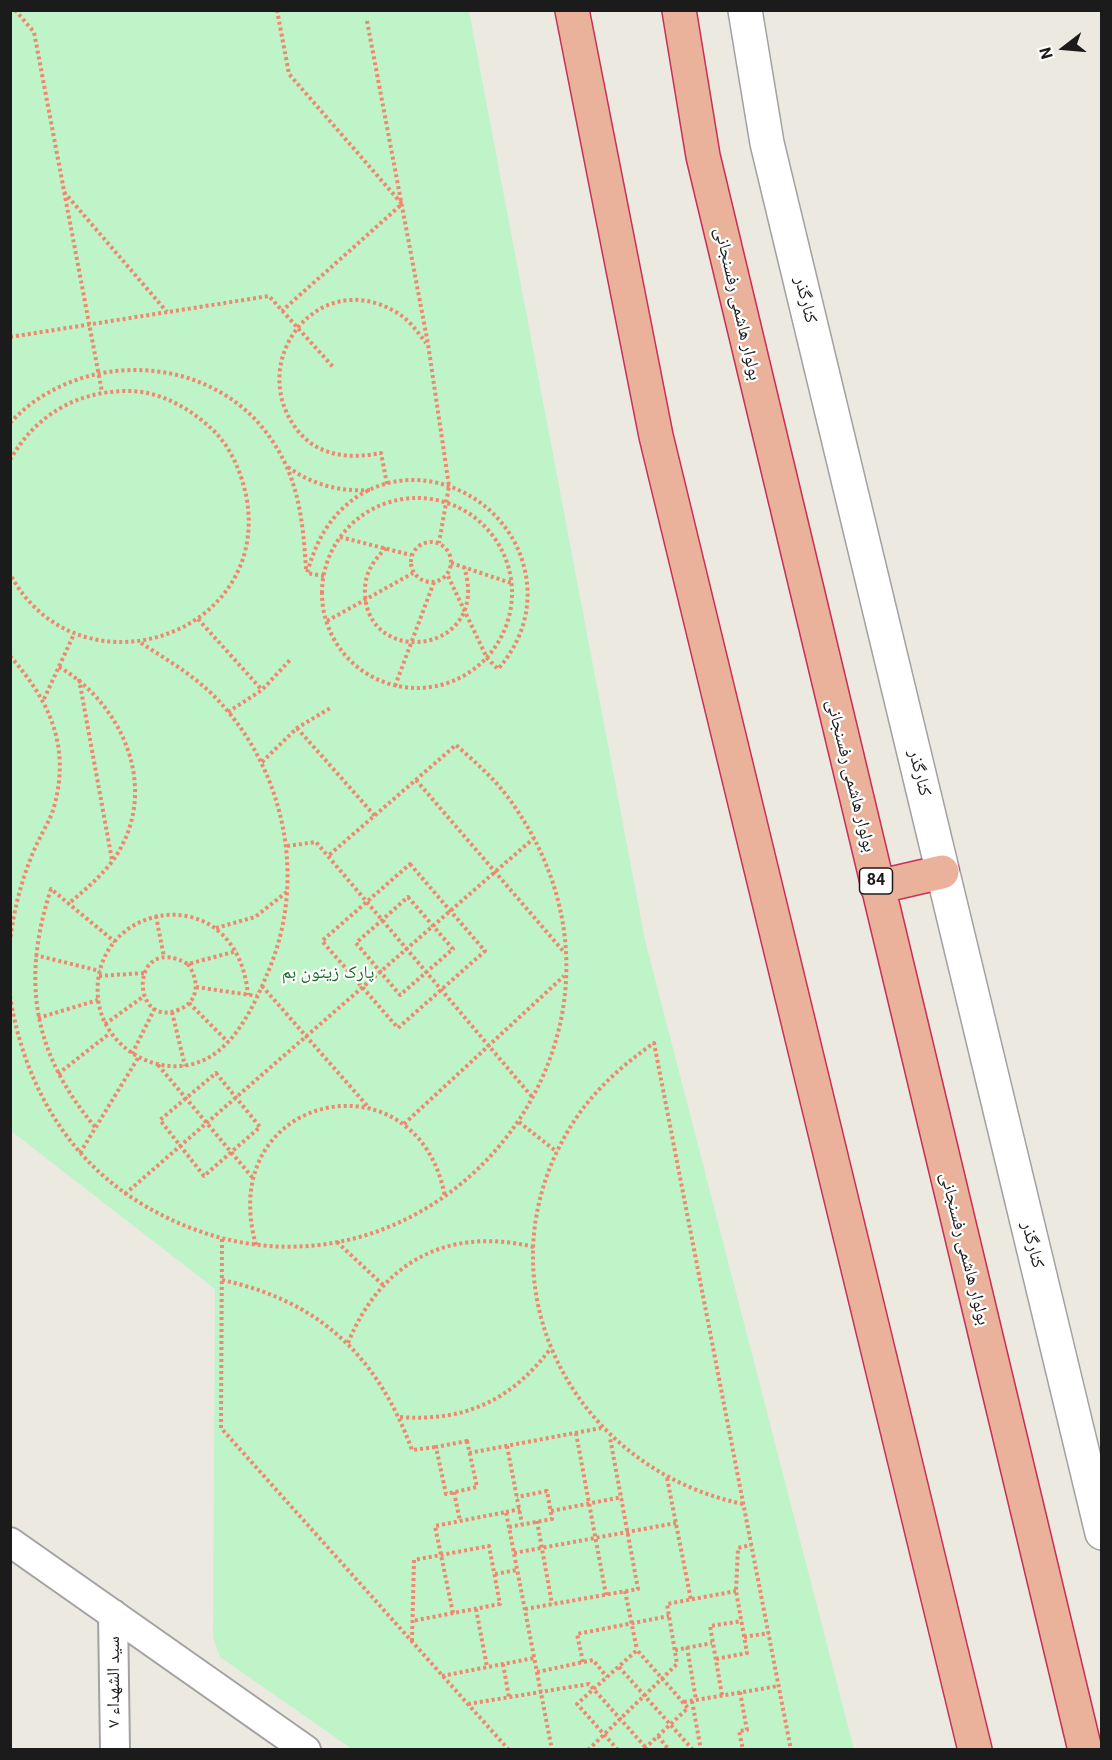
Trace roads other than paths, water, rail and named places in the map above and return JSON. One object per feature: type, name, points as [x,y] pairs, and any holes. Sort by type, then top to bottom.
[{"type":"highway","points":[[572,10],[656,436],[975,1749]]},
{"type":"highway","name":"بولوار هاشمی رفسنجانی","points":[[679,10],[703,156],[1084,1749]]},
{"type":"highway","points":[[877,887],[942,872]]},
{"type":"street","name":"کنارگذر","points":[[745,10],[767,144],[1101,1533]]},
{"type":"street","points":[[10,1542],[306,1749]]},
{"type":"street","name":"سید الشهداء ۷","points":[[113,1614],[115,1749]]},
{"type":"park label","name":"پارک زیتون بم","points":[[328,973]]}]
